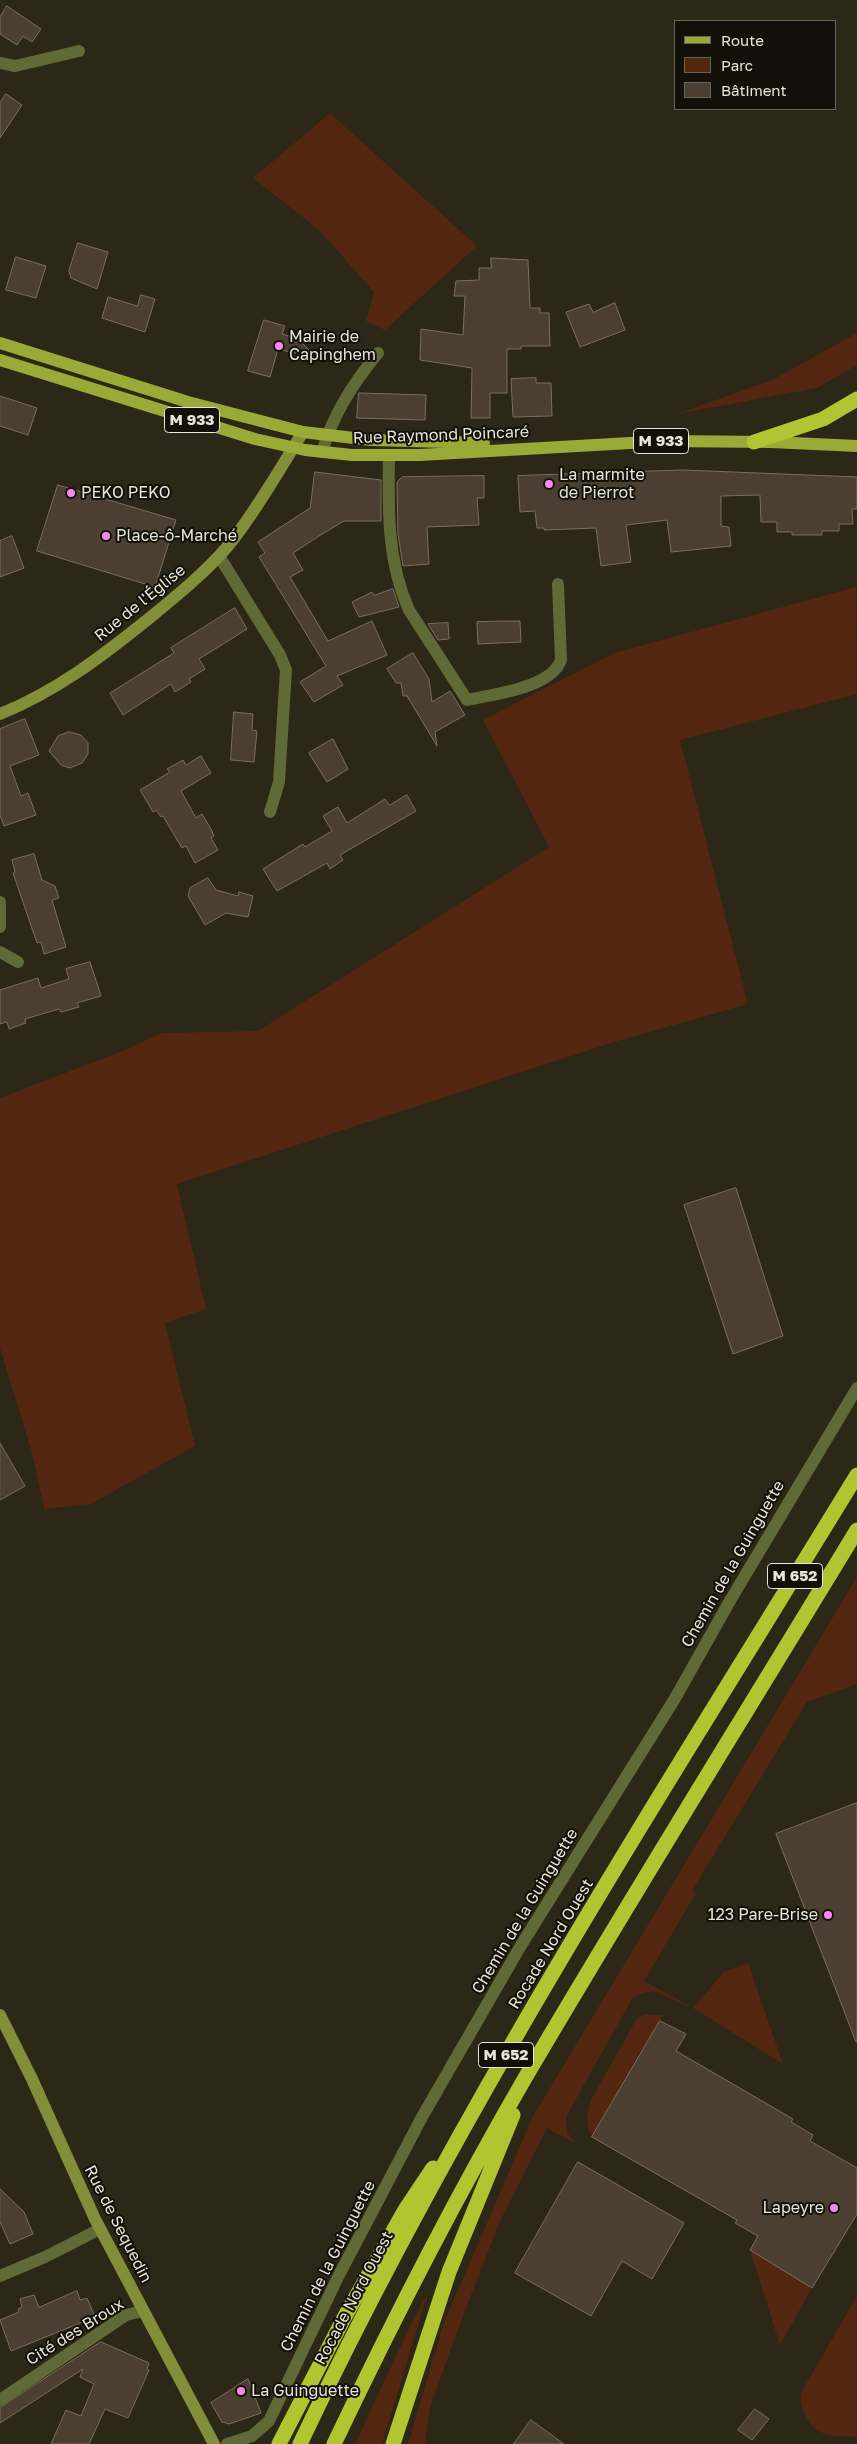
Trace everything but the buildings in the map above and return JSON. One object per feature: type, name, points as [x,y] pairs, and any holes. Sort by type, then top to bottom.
[{"type":"highway","points":[[754,442],[823,419],[857,399]]},
{"type":"highway","name":"Rocade Nord Ouest","points":[[300,2444],[362,2317],[485,2091],[545,1986],[857,1474]]},
{"type":"highway","name":"M 652","points":[[334,2444],[389,2328],[524,2080],[622,1914],[857,1530]]},
{"type":"highway","points":[[393,2444],[448,2272],[510,2123],[524,2080]]},
{"type":"highway","points":[[279,2444],[344,2318],[405,2210],[485,2091]]},
{"type":"main road","name":"Rue Raymond Poincaré","points":[[0,343],[188,402],[303,432],[371,440],[567,445]]},
{"type":"main road","name":"Rue Raymond Poincaré","points":[[0,360],[233,432],[293,448],[322,452],[389,456],[665,441],[857,446]]},
{"type":"street","points":[[0,63],[15,66],[79,51]]},
{"type":"street","points":[[322,452],[334,417],[351,389],[378,353]]},
{"type":"street","name":"Rue de l'Église","points":[[0,714],[43,694],[87,667],[164,607],[219,556],[238,533],[303,432]]},
{"type":"street","points":[[389,456],[391,549],[397,580],[409,610],[467,700],[508,691],[544,679],[558,669],[561,660],[558,584]]},
{"type":"street","points":[[219,556],[280,655],[286,670],[279,782],[270,812]]},
{"type":"street","points":[[0,902],[0,927]]},
{"type":"street","points":[[0,952],[18,962]]},
{"type":"street","name":"Chemin de la Guinguette","points":[[227,2444],[252,2436],[269,2422],[338,2277],[422,2117],[520,1947],[674,1700],[750,1566],[857,1388]]},
{"type":"street","name":"Rue de Sequedin","points":[[0,2015],[100,2229],[214,2444]]},
{"type":"street","points":[[0,2276],[45,2257],[100,2229]]},
{"type":"street","name":"Cité des Broux","points":[[0,2400],[126,2315],[143,2311]]},
{"type":"green space","points":[[330,113],[477,246],[385,330],[366,321],[374,292],[319,230],[253,178]]},
{"type":"green space","points":[[857,333],[857,365],[817,388],[677,414],[772,380]]},
{"type":"green space","points":[[856,587],[857,694],[680,740],[748,1004],[614,1042],[177,1184],[206,1309],[165,1323],[195,1446],[91,1504],[44,1509],[33,1456],[0,1348],[0,1098],[130,1048],[161,1033],[258,1031],[549,847],[483,720],[614,653]]},
{"type":"green space","points":[[857,1577],[857,1684],[807,1702],[693,1889],[695,1895],[644,1981],[693,2008],[654,1991],[643,1993],[632,1999],[566,2117],[567,2132],[576,2144],[547,2128],[500,2221],[461,2321],[430,2407],[425,2444],[408,2444],[443,2325],[532,2118]]},
{"type":"green space","points":[[748,1963],[783,2064],[693,2008],[724,1972]]},
{"type":"green space","points":[[644,2015],[663,2015],[592,2137],[588,2128],[587,2118],[591,2100],[637,2018]]},
{"type":"green space","points":[[750,2250],[812,2288],[780,2345]]},
{"type":"green space","points":[[428,2293],[382,2444],[355,2444],[411,2324]]},
{"type":"green space","points":[[857,2296],[857,2437],[826,2434],[814,2428],[809,2422],[802,2405],[802,2391]]},
{"type":"place","name":"Mairie de Capinghem","points":[[279,346]]},
{"type":"place","name":"La marmite de Pierrot","points":[[549,484]]},
{"type":"place","name":"PEKO PEKO","points":[[71,493]]},
{"type":"place","name":"Place-ô-Marché","points":[[106,536]]},
{"type":"place","name":"123 Pare-Brise","points":[[828,1915]]},
{"type":"place","name":"Lapeyre","points":[[834,2208]]},
{"type":"place","name":"La Guinguette","points":[[241,2391]]}]
